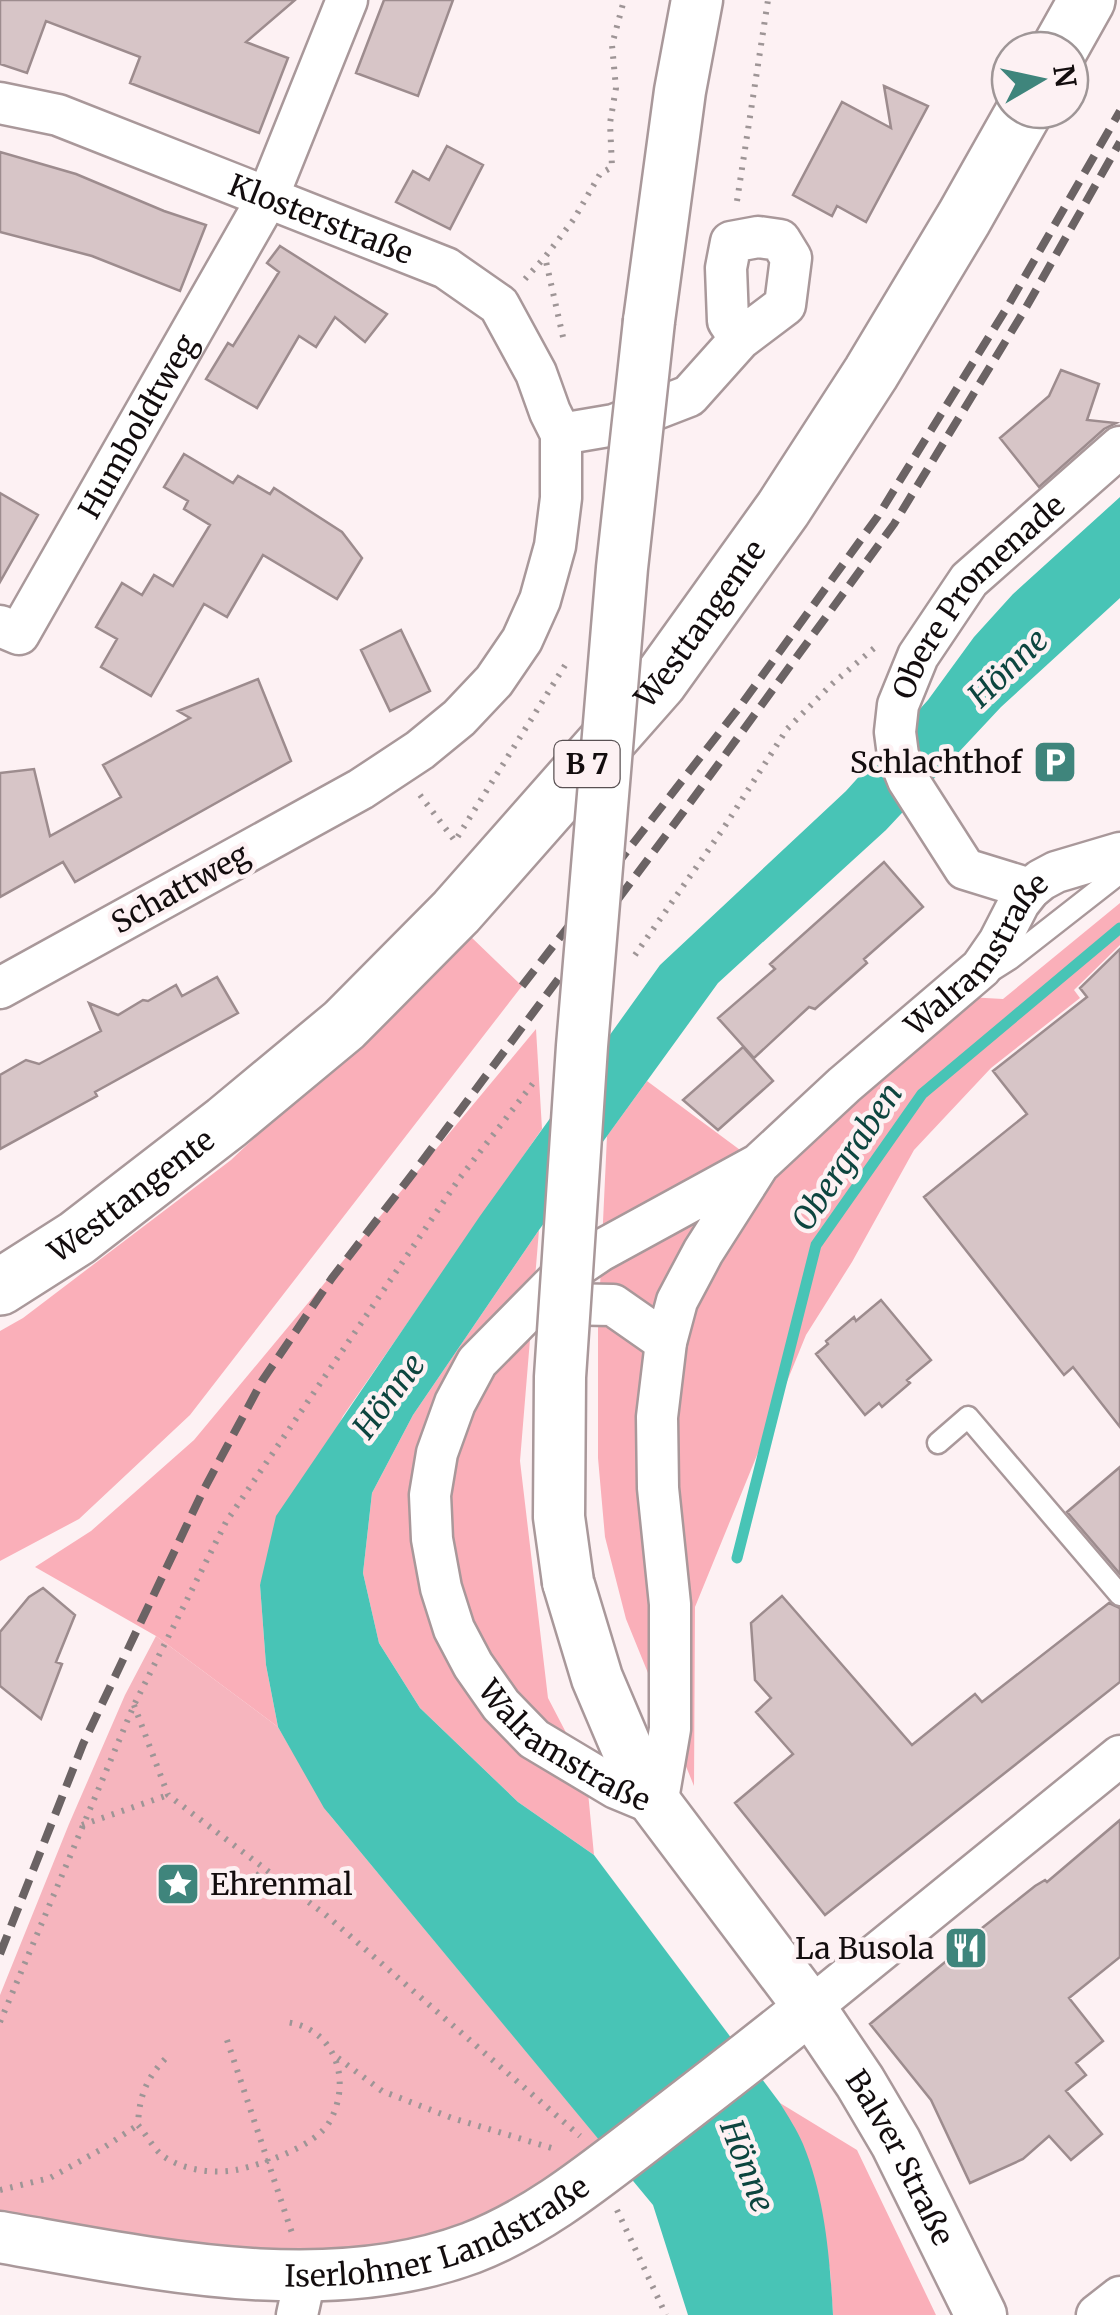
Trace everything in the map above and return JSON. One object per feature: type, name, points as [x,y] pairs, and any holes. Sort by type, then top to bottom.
[{"type":"main road","points":[[1070,30],[1087,0]]},
{"type":"main road","name":"Westtangente","points":[[0,1287],[106,1216],[226,1124],[344,1025],[456,912],[659,682],[783,509],[872,373],[1014,130]]},
{"type":"street","points":[[267,199],[347,0]]},
{"type":"street","name":"Balver Straße","points":[[698,0],[680,90],[648,320],[622,568],[560,1377],[559,1516],[568,1582],[597,1678],[628,1751],[657,1804],[810,2008],[860,2082],[896,2143],[980,2315]]},
{"type":"street","name":"Klosterstraße","points":[[0,102],[58,115],[446,268],[499,305],[536,373],[560,434],[562,498],[540,600],[522,640],[460,718],[420,750],[361,788]]},
{"type":"street","name":"Humboldtweg","points":[[0,626],[19,634],[267,199]]},
{"type":"street","points":[[560,434],[614,425],[689,396],[740,340],[785,306],[791,258],[780,240],[758,236],[731,242],[726,268],[728,321],[740,340]]},
{"type":"street","name":"Obere Promenade","points":[[1030,890],[965,869],[920,802],[903,768],[895,732],[898,706],[918,656],[970,580],[1120,447]]},
{"type":"street","name":"Schattweg","points":[[0,988],[361,788]]},
{"type":"street","name":"Walramstraße","points":[[759,1164],[677,1301],[666,1342],[657,1417],[658,1488],[670,1604],[670,1729],[657,1804],[616,1788],[534,1739],[501,1705],[473,1666],[454,1630],[440,1588],[430,1495],[437,1453],[476,1362],[560,1278],[600,1251],[759,1164],[981,968],[1018,903],[1040,880],[1120,853]]},
{"type":"street","points":[[527,1310],[558,1304],[613,1305],[666,1342]]},
{"type":"street","points":[[810,2008],[1120,1756]]},
{"type":"street","name":"Iserlohner Landstraße","points":[[0,2238],[199,2270],[302,2294],[358,2273],[413,2264],[470,2248],[564,2200],[589,2162],[760,2049],[810,2008]]},
{"type":"street","points":[[1098,2315],[1120,2296]]},
{"type":"lane","points":[[950,996],[1010,959],[1120,873]]},
{"type":"lane","points":[[938,1443],[968,1417],[1120,1595]]},
{"type":"path","points":[[567,352],[545,258],[600,174],[612,167],[610,123],[616,88],[612,45],[624,0]]},
{"type":"path","points":[[731,242],[768,0]]},
{"type":"path","points":[[624,968],[648,939],[787,729],[888,636]]},
{"type":"path","points":[[416,790],[454,841]]},
{"type":"path","points":[[0,2022],[134,1705],[226,1522],[460,1179],[542,1072]]},
{"type":"path","points":[[134,1705],[168,1795],[328,1916],[589,2162],[627,2228],[666,2315]]},
{"type":"path","points":[[82,1825],[168,1795]]},
{"type":"path","points":[[244,1891],[264,1868]]},
{"type":"path","points":[[285,2022],[300,2023],[325,2041],[336,2057],[382,2091],[589,2162]]},
{"type":"path","points":[[226,2040],[268,2160],[302,2294]]},
{"type":"path","points":[[165,2059],[149,2076],[138,2103],[138,2125],[162,2155],[194,2170],[234,2170],[303,2146],[329,2123],[340,2089],[336,2057]]},
{"type":"path","points":[[0,2190],[50,2178],[138,2125]]},
{"type":"shaded area","points":[[1120,903],[1120,945],[1074,990],[1080,998],[991,1068],[914,1150],[806,1335],[695,1607],[694,1786],[626,1619],[605,1537],[598,1458],[598,1329],[607,1136],[647,1081],[759,1164],[950,996],[1003,999]]},
{"type":"shaded area","points":[[469,935],[522,986],[190,1415],[79,1519],[0,1561],[0,1331],[23,1318],[231,1160]]},
{"type":"shaded area","points":[[536,1029],[542,1129],[343,1416],[260,1585],[266,1665],[278,1727],[156,1636],[35,1567],[91,1531],[194,1440]]},
{"type":"shaded area","points":[[539,1230],[520,1461],[548,1698],[586,1771],[594,1855],[518,1802],[420,1708],[379,1643],[363,1573],[372,1493],[413,1415]]},
{"type":"shaded area","points":[[156,1636],[278,1727],[329,1814],[607,2149],[514,2214],[333,2261],[0,2224],[0,1995],[125,1695]]},
{"type":"shaded area","points":[[780,2103],[857,2150],[936,2315],[833,2315],[830,2270],[802,2144]]},
{"type":"water","name":"Hönne","points":[[1120,497],[1120,598],[1001,707],[886,830],[718,983],[539,1230],[413,1415],[372,1493],[363,1573],[379,1643],[420,1708],[518,1802],[594,1855],[780,2103],[803,2144],[821,2206],[833,2315],[688,2315],[653,2205],[324,1808],[278,1727],[266,1665],[260,1585],[276,1516],[480,1216],[660,965],[846,791],[928,700],[974,637],[1013,594]]},
{"type":"building","points":[[0,0],[295,0],[246,42],[288,58],[259,133],[130,83],[140,57],[46,21],[27,73],[0,64]]},
{"type":"building","points":[[384,0],[453,0],[418,96],[356,73]]},
{"type":"building","points":[[884,86],[928,106],[866,222],[837,206],[832,216],[793,195],[842,102],[891,128]]},
{"type":"building","points":[[447,146],[483,165],[450,229],[396,202],[413,171],[429,180]]},
{"type":"building","points":[[0,152],[76,174],[206,225],[180,291],[92,256],[0,232]]},
{"type":"building","points":[[280,246],[387,314],[365,342],[335,317],[316,347],[299,336],[257,408],[206,379],[228,343],[233,346],[279,272],[267,263]]},
{"type":"building","points":[[1061,370],[1099,384],[1087,420],[1116,423],[1104,429],[1039,487],[1000,438],[1049,396]]},
{"type":"building","points":[[184,454],[233,483],[238,476],[270,494],[274,488],[342,532],[362,558],[337,599],[263,555],[227,617],[204,604],[151,696],[101,667],[117,639],[96,627],[122,583],[142,595],[154,575],[173,586],[210,525],[184,509],[188,501],[164,487]]},
{"type":"building","points":[[0,493],[38,515],[0,582]]},
{"type":"building","points":[[401,630],[430,691],[390,711],[361,650]]},
{"type":"building","points":[[258,679],[291,761],[75,882],[63,862],[0,897],[0,773],[34,769],[50,836],[121,797],[103,765],[190,718],[178,711]]},
{"type":"building","points":[[884,862],[923,907],[864,959],[867,963],[815,1009],[809,1007],[754,1058],[718,1018],[775,969],[770,964]]},
{"type":"building","points":[[1120,949],[1120,1427],[1073,1367],[1064,1375],[924,1197],[1027,1114],[993,1071],[1087,997],[1080,988]]},
{"type":"building","points":[[217,977],[238,1013],[0,1149],[0,1075],[26,1060],[39,1064],[101,1031],[89,1003],[118,1015],[176,985],[182,996]]},
{"type":"building","points":[[743,1047],[773,1081],[718,1130],[683,1100]]},
{"type":"building","points":[[881,1300],[931,1360],[882,1407],[879,1403],[865,1415],[816,1354],[854,1317],[856,1321]]},
{"type":"building","points":[[1120,1467],[1120,1574],[1067,1512]]},
{"type":"building","points":[[43,1588],[75,1615],[56,1662],[62,1664],[41,1719],[0,1686],[0,1632],[29,1597]]},
{"type":"building","points":[[782,1596],[912,1745],[975,1694],[982,1702],[1109,1603],[1120,1608],[1120,1682],[825,1915],[735,1803],[793,1754],[756,1712],[771,1698],[755,1680],[751,1623]]},
{"type":"building","points":[[1120,1820],[1120,1957],[1069,1998],[1103,2041],[1076,2063],[1086,2075],[1066,2091],[1102,2134],[1071,2160],[1049,2136],[1023,2159],[970,2183],[931,2100],[870,2024],[977,1932],[1035,1886],[1047,1882]]},
{"type":"waterway","name":"Obergraben","points":[[737,1558],[816,1245],[922,1094],[1120,928]]},
{"type":"railway","points":[[522,986],[741,705],[878,516],[1008,306],[1120,111]]},
{"type":"railway","points":[[0,1954],[83,1744],[202,1493],[262,1381],[332,1278],[684,811],[894,524],[1024,311],[1120,142]]},
{"type":"place","name":"Schlachthof","points":[[1055,762]]},
{"type":"place","name":"Ehrenmal","points":[[178,1884]]},
{"type":"place","name":"La Busola","points":[[966,1948]]}]
